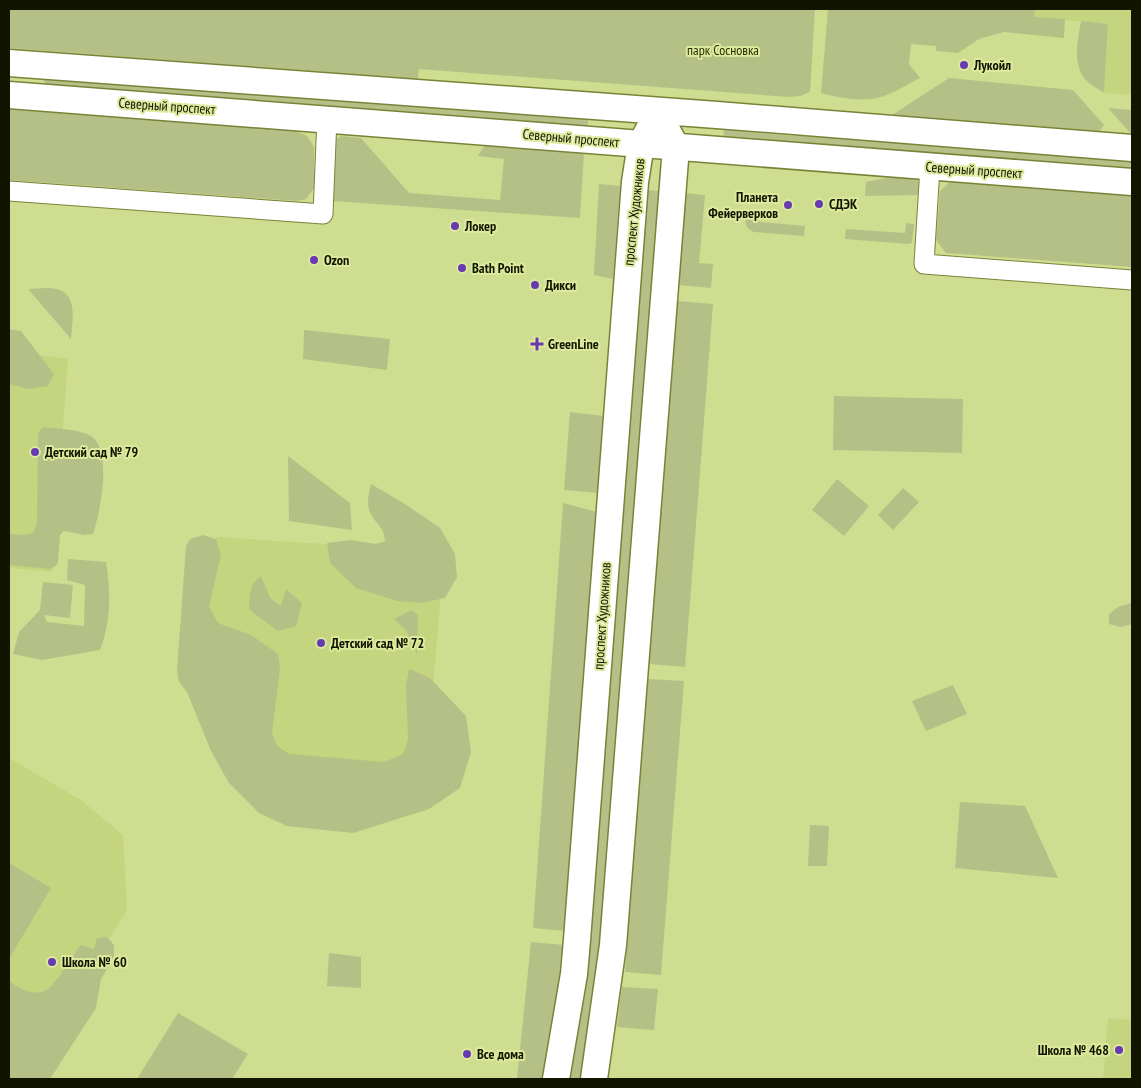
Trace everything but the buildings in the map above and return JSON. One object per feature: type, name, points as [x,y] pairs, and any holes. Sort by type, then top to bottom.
[{"type":"main road","points":[[9,63],[1132,148]]},
{"type":"main road","points":[[36,96],[27,85],[28,72],[38,65]]},
{"type":"main road","name":"Северный проспект","points":[[9,94],[1132,182]]},
{"type":"main road","points":[[594,1079],[613,945],[676,147],[658,112]]},
{"type":"main road","name":"проспект Художников","points":[[556,1079],[574,974],[577,940],[635,182],[641,144],[658,112]]},
{"type":"street","points":[[9,191],[323,214],[327,118]]},
{"type":"street","points":[[930,167],[924,264],[1132,280]]},
{"type":"shaded area","points":[[1035,9],[1132,9],[1132,95],[1104,93],[1108,24],[1034,17]]},
{"type":"shaded area","name":"Детский сад № 79","points":[[9,351],[68,359],[52,572],[9,568]]},
{"type":"shaded area","name":"Детский сад № 72","points":[[216,537],[386,548],[441,595],[422,810],[255,799],[201,692]]},
{"type":"shaded area","name":"Школа № 60","points":[[9,758],[81,800],[123,835],[127,910],[62,1014],[9,1079]]},
{"type":"shaded area","name":"Школа № 468","points":[[1108,1018],[1132,1020],[1132,1079],[1103,1079]]},
{"type":"green space","name":"парк Сосновка","points":[[9,9],[815,9],[810,92],[800,96],[789,97],[419,69],[418,79],[9,48]]},
{"type":"green space","points":[[828,9],[1035,9],[1034,17],[1065,19],[1064,38],[1004,32],[979,39],[958,53],[936,51],[936,46],[911,44],[909,64],[920,78],[877,98],[844,98],[821,93]]},
{"type":"green space","points":[[1081,21],[1108,24],[1104,93],[1088,82],[1079,68],[1077,53]]},
{"type":"green space","points":[[48,75],[588,117],[588,127],[48,86],[42,79]]},
{"type":"green space","points":[[949,78],[1073,90],[1104,125],[1099,132],[889,117]]},
{"type":"green space","points":[[1108,108],[1132,110],[1132,134],[1131,134]]},
{"type":"green space","points":[[9,109],[296,131],[307,136],[314,147],[314,188],[306,199],[297,201],[9,180]]},
{"type":"green space","points":[[724,130],[794,136],[809,133],[1132,159],[1132,168],[723,137]]},
{"type":"green space","points":[[341,136],[361,138],[409,193],[500,200],[504,159],[478,156],[485,145],[584,153],[580,218],[332,201],[331,143]]},
{"type":"green space","points":[[892,177],[917,180],[921,184],[921,195],[865,196],[866,182]]},
{"type":"green space","points":[[952,180],[1132,194],[1132,267],[946,253],[936,240],[940,191]]},
{"type":"green space","points":[[599,184],[620,186],[613,279],[594,275]]},
{"type":"green space","points":[[647,190],[660,191],[598,976],[582,1079],[570,1079],[585,975]]},
{"type":"green space","points":[[685,193],[705,195],[699,263],[713,264],[711,288],[678,285]]},
{"type":"green space","points":[[745,211],[748,211],[754,220],[760,222],[805,226],[804,236],[754,232],[747,226]]},
{"type":"green space","points":[[906,223],[914,224],[912,243],[845,239],[846,229],[905,233]]},
{"type":"green space","points":[[28,289],[56,289],[68,297],[73,310],[71,339]]},
{"type":"green space","points":[[677,301],[713,304],[685,667],[649,664]]},
{"type":"green space","points":[[9,329],[21,331],[54,374],[48,386],[28,389],[9,384]]},
{"type":"green space","points":[[304,330],[390,339],[387,370],[303,359]]},
{"type":"green space","points":[[834,396],[963,399],[962,453],[833,450]]},
{"type":"green space","points":[[570,412],[604,416],[598,493],[564,490]]},
{"type":"green space","points":[[43,427],[73,430],[89,435],[97,442],[103,466],[99,511],[93,534],[84,535],[64,531],[60,535],[57,565],[50,569],[9,565],[9,534],[33,533],[37,524],[38,434]]},
{"type":"green space","points":[[288,456],[350,503],[352,530],[289,521]]},
{"type":"green space","points":[[837,479],[869,506],[844,536],[812,510]]},
{"type":"green space","points":[[371,484],[440,528],[455,554],[457,577],[445,598],[421,603],[397,601],[356,588],[330,563],[327,543],[351,540],[376,544],[385,541],[383,532],[372,516],[368,505]]},
{"type":"green space","points":[[903,488],[919,502],[893,530],[878,515]]},
{"type":"green space","points":[[563,503],[597,512],[565,931],[533,928]]},
{"type":"green space","points":[[203,535],[216,539],[221,555],[209,606],[218,623],[251,635],[278,654],[280,669],[272,733],[277,746],[289,754],[384,762],[403,754],[408,740],[406,686],[409,669],[430,678],[466,716],[471,752],[460,788],[429,809],[353,833],[287,826],[259,813],[229,783],[211,751],[187,692],[179,682],[177,671],[186,546],[190,539]]},
{"type":"green space","points":[[68,559],[106,562],[109,606],[104,640],[100,650],[42,660],[13,654],[19,632],[40,610],[43,582],[73,585],[70,618],[44,615],[47,622],[84,626],[85,585],[67,580]]},
{"type":"green space","points":[[261,576],[270,598],[281,606],[286,589],[302,603],[296,626],[278,631],[249,609],[252,587]]},
{"type":"green space","points":[[1131,603],[1132,624],[1121,627],[1109,624],[1109,614],[1118,607]]},
{"type":"green space","points":[[412,610],[418,615],[417,654],[406,630],[394,619]]},
{"type":"green space","points":[[647,679],[684,681],[661,975],[625,972]]},
{"type":"green space","points":[[953,685],[967,714],[926,731],[912,701]]},
{"type":"green space","points":[[960,802],[1025,806],[1058,878],[955,868]]},
{"type":"green space","points":[[810,825],[829,826],[827,866],[808,866]]},
{"type":"green space","points":[[9,863],[51,888],[9,959]]},
{"type":"green space","points":[[107,937],[114,945],[114,957],[101,979],[96,1008],[50,1079],[9,1079],[9,981],[28,991],[44,991],[57,980],[81,945],[94,949],[97,938]]},
{"type":"green space","points":[[531,942],[564,945],[544,1079],[517,1079]]},
{"type":"green space","points":[[329,953],[361,957],[361,988],[327,986]]},
{"type":"green space","points":[[622,987],[658,989],[654,1030],[617,1027]]},
{"type":"green space","points":[[178,1013],[248,1054],[232,1079],[137,1079]]},
{"type":"place","name":"Лукойл","points":[[964,65]]},
{"type":"place","name":"СДЭК","points":[[819,204]]},
{"type":"place","name":"Планета Фейерверков","points":[[788,205]]},
{"type":"place","name":"Локер","points":[[455,226]]},
{"type":"place","name":"Ozon","points":[[314,260]]},
{"type":"place","name":"Bath Point","points":[[462,268]]},
{"type":"place","name":"Дикси","points":[[535,285]]},
{"type":"place","name":"GreenLine","points":[[537,344]]},
{"type":"place","name":"Детский сад № 79","points":[[35,452]]},
{"type":"place","name":"Детский сад № 72","points":[[321,643]]},
{"type":"place","name":"Школа № 60","points":[[52,962]]},
{"type":"place","name":"Школа № 468","points":[[1119,1050]]},
{"type":"place","name":"Все дома","points":[[467,1054]]}]
